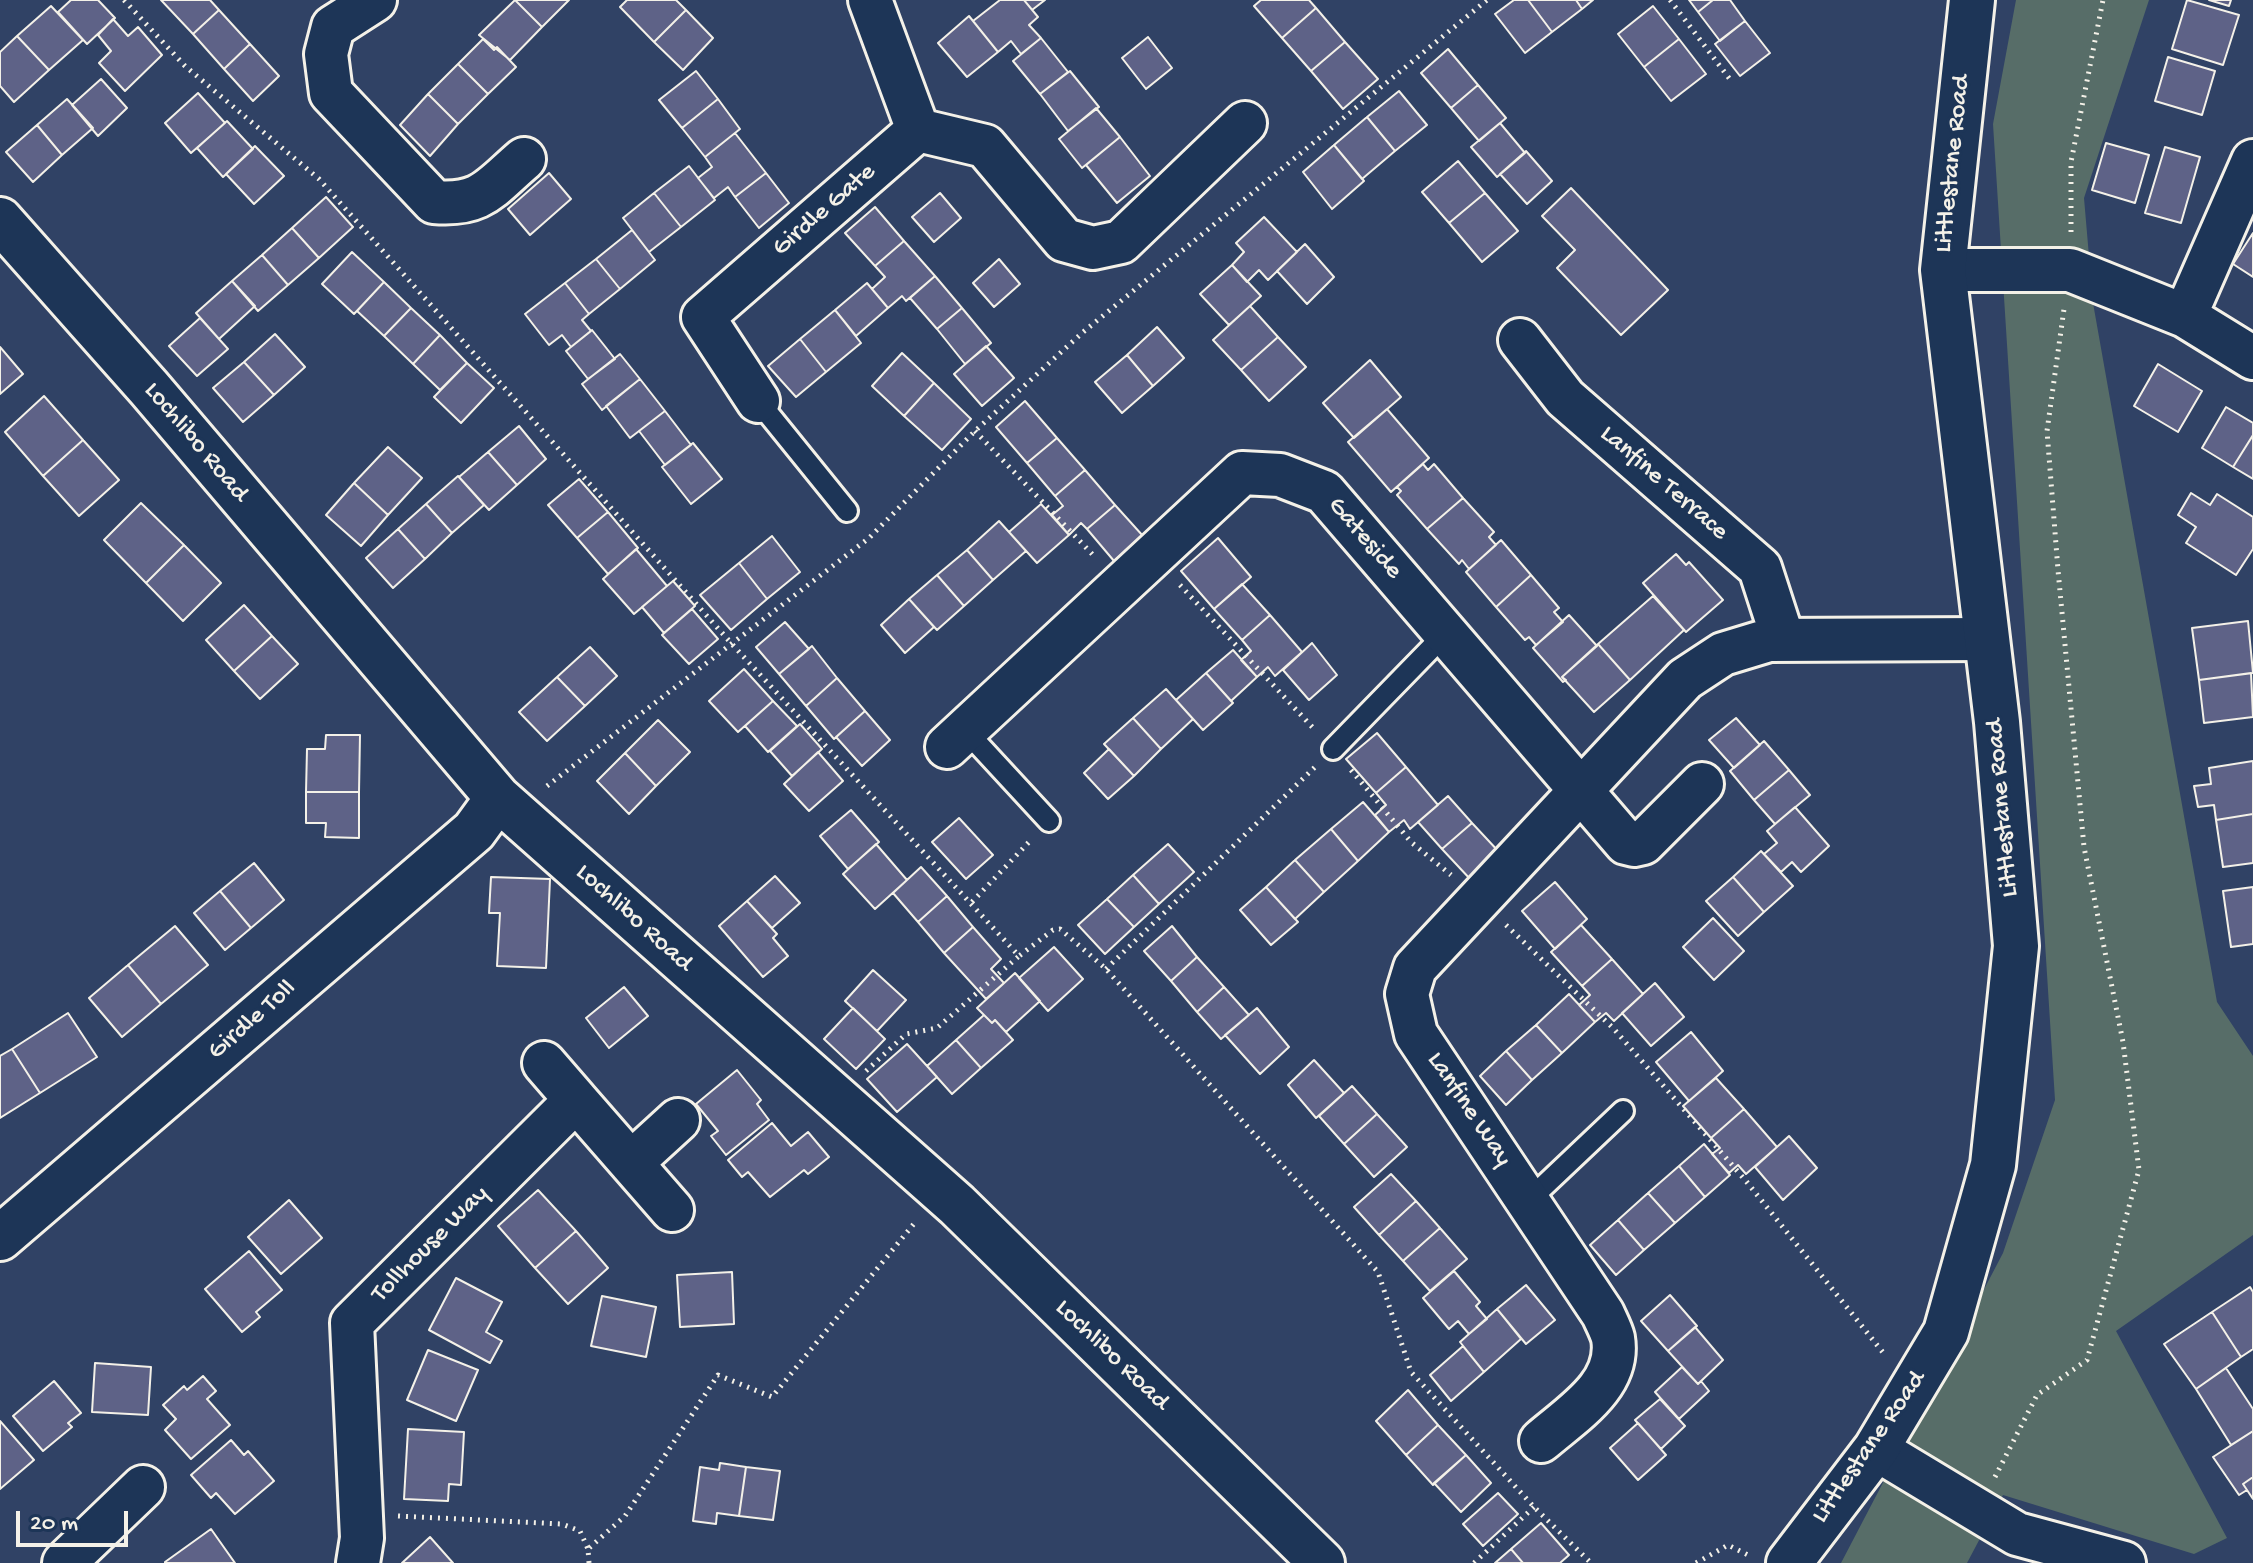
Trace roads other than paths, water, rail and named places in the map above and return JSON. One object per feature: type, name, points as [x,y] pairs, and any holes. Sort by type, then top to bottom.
[{"type":"street","points":[[375,0],[322,13],[331,93],[434,202],[457,204],[476,200],[524,159]]},
{"type":"street","points":[[870,0],[918,130],[985,146],[1064,240],[1093,248],[1121,242],[1245,123]]},
{"type":"street","name":"Littlestane Road","points":[[1775,1562],[1876,1449],[1946,1332],[1993,1165],[2016,946],[1997,722],[1943,270],[1972,0]]},
{"type":"street","name":"Girdle Gate","points":[[758,401],[703,317],[918,130]]},
{"type":"street","points":[[2185,316],[2253,161]]},
{"type":"street","name":"Lochlibo Road","points":[[0,220],[149,388],[506,805],[941,1192],[1322,1563]]},
{"type":"street","points":[[1943,270],[2070,270],[2185,316],[2253,358]]},
{"type":"street","name":"Lanfine Terrace","points":[[1520,340],[1565,398],[1760,568],[1783,639]]},
{"type":"street","name":"Gateside","points":[[956,738],[1242,473],[1280,475],[1324,492],[1626,843],[1643,843],[1702,784]]},
{"type":"street","name":"Lanfine Way","points":[[1541,1441],[1596,1394],[1610,1370],[1613,1339],[1603,1314],[1416,1034],[1407,994],[1415,968],[1478,897],[1685,679],[1723,654],[1769,640],[1783,639],[1987,639]]},
{"type":"street","name":"Girdle Toll","points":[[0,1238],[506,805]]},
{"type":"street","points":[[544,1063],[672,1210]]},
{"type":"street","name":"Tollhouse Way","points":[[358,1563],[362,1538],[352,1323],[576,1100]]},
{"type":"street","points":[[631,1163],[678,1120]]},
{"type":"street","points":[[1876,1449],[1978,1511],[2010,1549],[2124,1563]]},
{"type":"street","points":[[64,1563],[143,1487]]},
{"type":"lane","points":[[758,401],[847,511]]},
{"type":"lane","points":[[1333,749],[1445,634]]},
{"type":"lane","name":"Gateside","points":[[956,738],[1049,821]]},
{"type":"lane","points":[[1529,1200],[1623,1111]]}]
